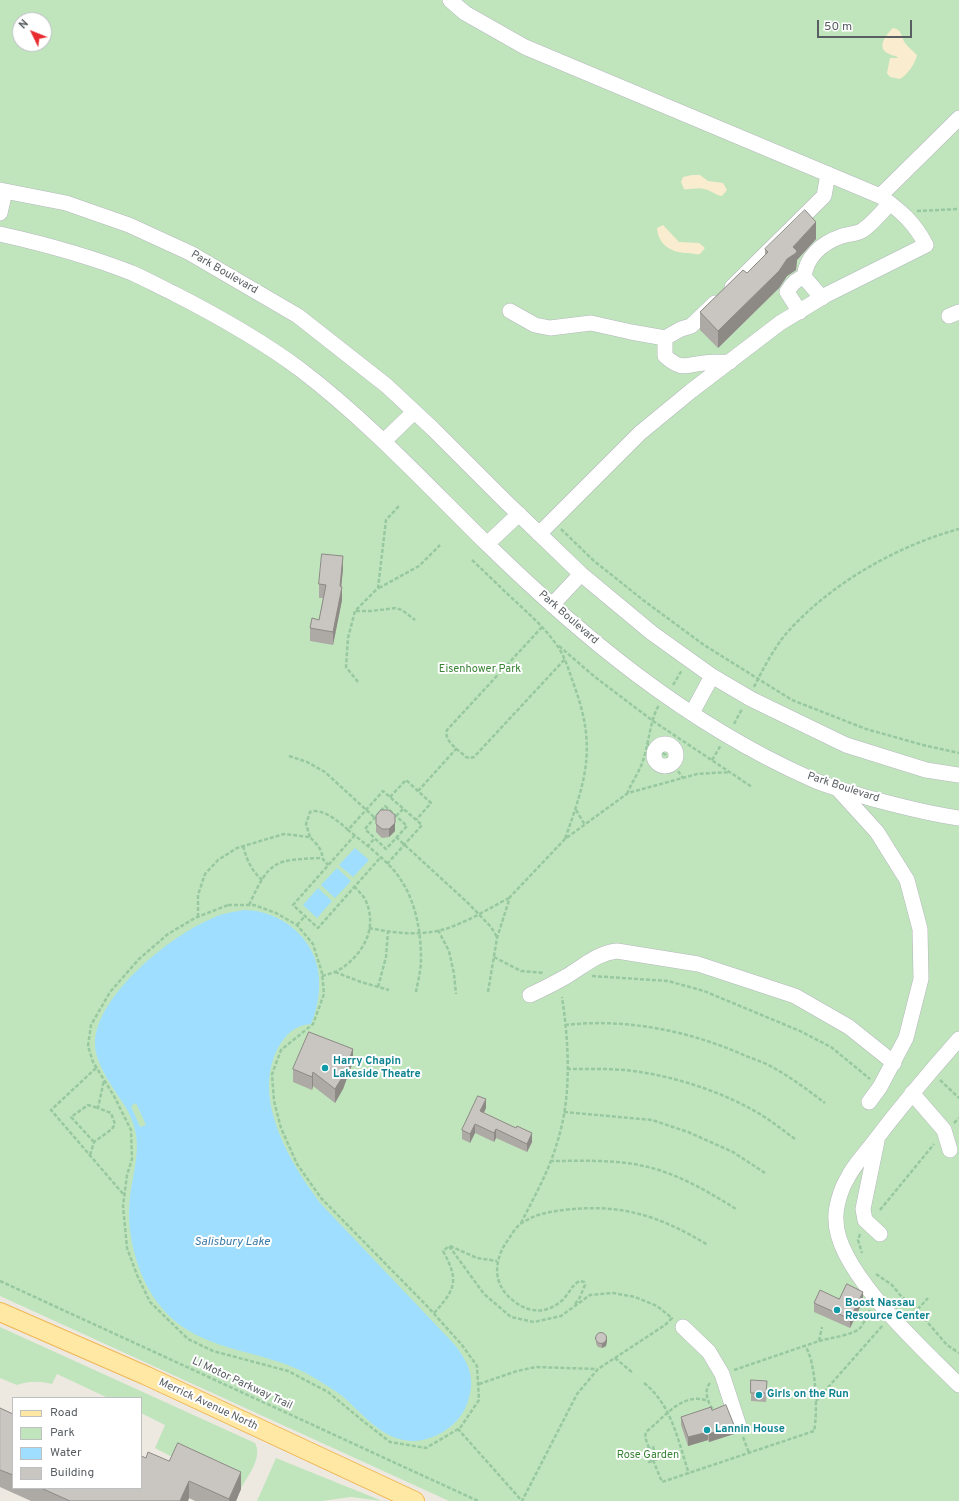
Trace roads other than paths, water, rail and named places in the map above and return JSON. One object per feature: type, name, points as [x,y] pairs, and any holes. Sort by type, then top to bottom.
[{"type":"main road","name":"Merrick Avenue North","points":[[0,1312],[147,1376],[414,1501]]},
{"type":"street","points":[[450,0],[465,13],[525,47],[828,174],[890,203],[919,232],[926,245],[822,298],[780,324],[691,391],[640,433],[539,534]]},
{"type":"street","points":[[822,298],[804,277],[805,268],[815,252],[821,245],[842,236],[862,230],[890,203],[959,118]]},
{"type":"street","points":[[510,311],[535,325],[550,328],[591,323],[665,338],[681,329],[691,326],[824,196],[828,174]]},
{"type":"street","name":"Park Boulevard","points":[[0,213],[2,191],[66,203],[129,225],[190,253],[298,316],[381,382],[414,412],[581,574],[652,633],[712,676],[749,698],[846,745],[926,770],[959,775]]},
{"type":"street","name":"Park Boulevard","points":[[0,234],[55,247],[134,274],[194,304],[250,335],[300,370],[346,407],[384,441],[487,544],[588,637],[663,696],[727,736],[812,780],[925,813],[959,818]]},
{"type":"street","points":[[800,312],[787,292],[791,285],[804,277]]},
{"type":"street","points":[[665,338],[665,356],[681,366],[702,363],[730,362]]},
{"type":"street","points":[[384,441],[414,412]]},
{"type":"street","points":[[487,544],[519,514]]},
{"type":"street","points":[[552,605],[581,574]]},
{"type":"street","points":[[692,713],[712,676]]},
{"type":"street","points":[[651,746],[664,744],[671,746],[674,749],[676,756],[672,764]]},
{"type":"street","points":[[836,788],[877,832],[907,880],[920,929],[921,979],[906,1038],[894,1063],[869,1102]]},
{"type":"street","points":[[530,995],[567,976],[598,956],[608,952],[617,951],[698,964],[795,996],[849,1027],[894,1063]]},
{"type":"street","points":[[959,1039],[912,1093],[847,1178],[840,1196],[836,1220],[840,1241],[856,1271],[888,1313],[959,1385]]},
{"type":"street","points":[[912,1093],[944,1130],[950,1150]]},
{"type":"street","points":[[878,1136],[863,1208],[865,1220],[880,1234]]},
{"type":"street","points":[[683,1327],[709,1352],[722,1374],[739,1426]]},
{"type":"water","points":[[355,848],[369,860],[353,877],[339,865]]},
{"type":"water","points":[[337,868],[351,881],[335,898],[321,885]]},
{"type":"water","points":[[318,888],[332,901],[317,918],[303,905]]},
{"type":"water","name":"Salisbury Lake","points":[[244,910],[258,911],[271,915],[295,929],[312,951],[317,964],[319,978],[318,996],[311,1024],[300,1026],[287,1035],[278,1048],[271,1068],[269,1088],[272,1110],[278,1131],[287,1151],[298,1171],[322,1205],[455,1345],[468,1366],[471,1387],[470,1395],[463,1413],[450,1427],[433,1437],[414,1441],[395,1438],[386,1434],[370,1422],[341,1395],[306,1373],[268,1358],[230,1348],[193,1333],[177,1322],[154,1298],[147,1286],[137,1261],[133,1248],[129,1221],[130,1195],[137,1145],[136,1132],[125,1106],[98,1060],[95,1044],[98,1026],[108,1006],[121,988],[138,969],[157,953],[196,926],[221,915]],"holes":[[[136,1103],[146,1125],[140,1127],[131,1106]]]},
{"type":"place","name":"Harry Chapin Lakeside Theatre","points":[[325,1068]]},
{"type":"place","name":"Boost Nassau Resource Center","points":[[837,1310]]},
{"type":"place","name":"Girls on the Run","points":[[759,1395]]},
{"type":"place","name":"Lannin House","points":[[707,1430]]},
{"type":"park label","name":"Eisenhower Park","points":[[480,670]]},
{"type":"park label","name":"Rose Garden","points":[[648,1456]]}]
